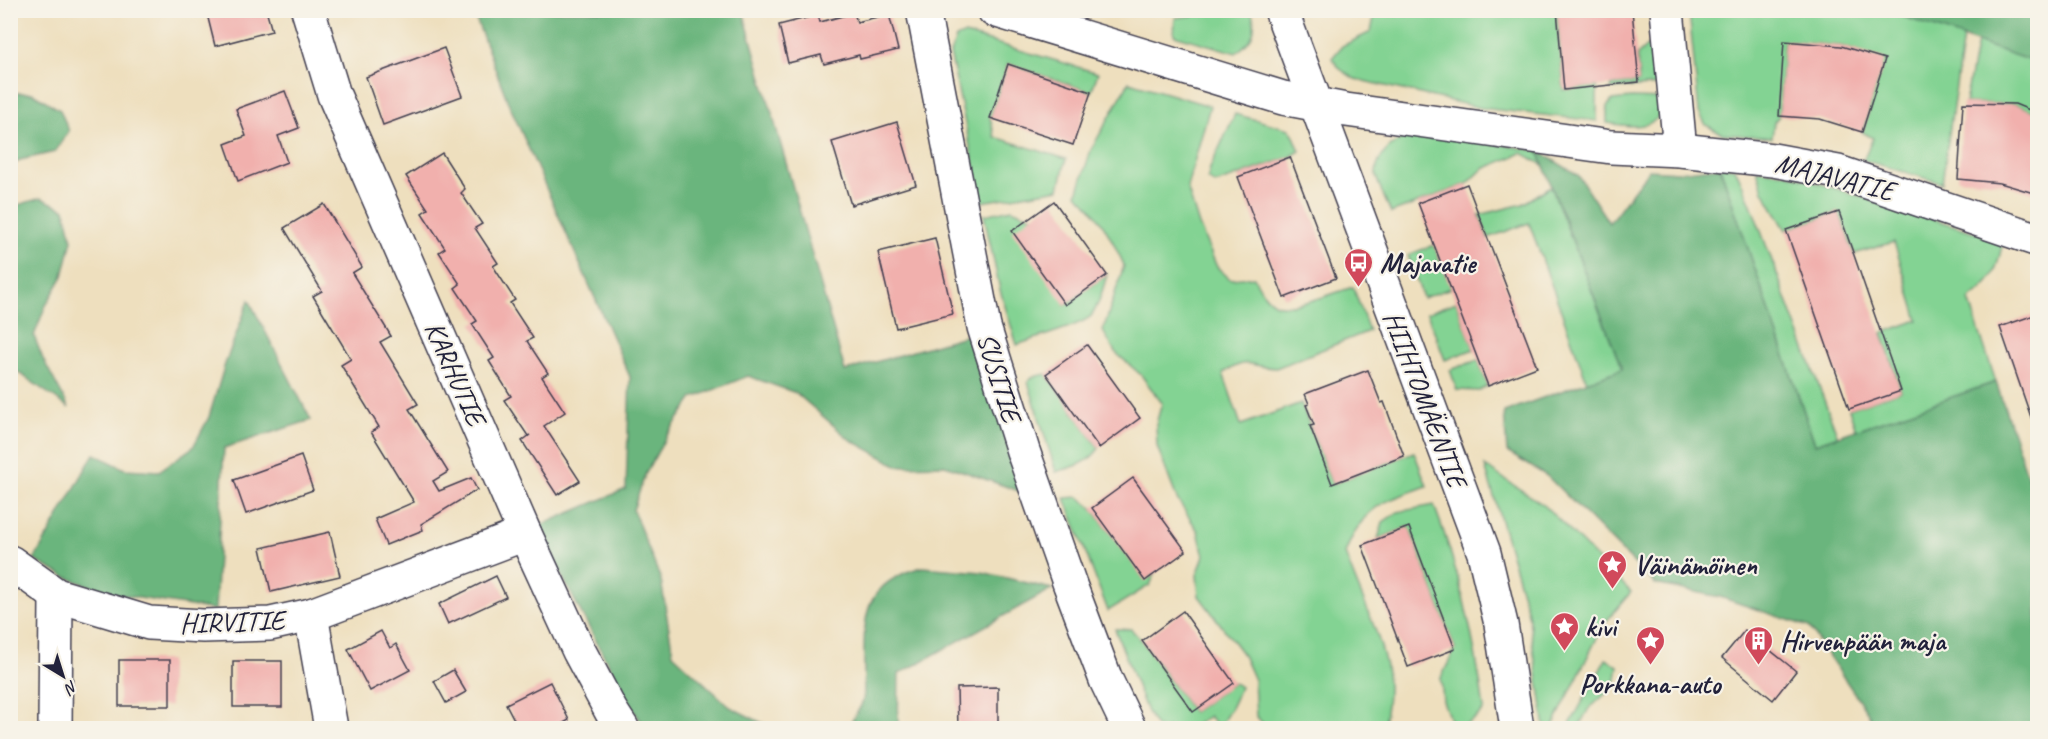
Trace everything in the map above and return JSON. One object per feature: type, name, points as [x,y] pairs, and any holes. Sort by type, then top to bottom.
[{"type":"street","name":"KARHUTIE","points":[[308,10],[334,95],[525,534],[579,651],[610,711],[622,729]]},
{"type":"street","name":"SUSITIE","points":[[923,10],[984,327],[1023,451],[1070,585],[1106,680],[1129,729]]},
{"type":"street","name":"MAJAVATIE","points":[[994,10],[1283,98],[1346,110],[1611,147],[1680,150],[1773,160],[1838,172],[2037,240]]},
{"type":"street","name":"HIIHTOMÄENTIE","points":[[1281,10],[1484,553],[1501,624],[1517,729]]},
{"type":"street","points":[[1667,10],[1680,150]]},
{"type":"street","name":"HIRVITIE","points":[[10,562],[56,595],[149,623],[203,626],[270,624],[311,615],[525,534]]},
{"type":"street","points":[[56,595],[56,729]]},
{"type":"street","points":[[311,615],[331,729]]},
{"type":"green space","points":[[1409,10],[1557,11],[1564,90],[1597,86],[1597,121],[1481,108],[1355,79],[1340,69],[1332,58],[1342,46],[1371,32],[1375,12],[1408,15]]},
{"type":"green space","points":[[473,11],[743,11],[845,371],[975,333],[1022,492],[945,465],[898,466],[849,439],[796,393],[748,376],[693,398],[667,435],[645,475],[633,510],[661,580],[673,654],[730,707],[772,728],[645,728],[629,703],[536,527],[626,489],[630,377],[508,102]]},
{"type":"green space","points":[[1196,11],[1251,11],[1254,30],[1250,40],[1236,53],[1174,35],[1175,18],[1197,15]]},
{"type":"green space","points":[[1689,11],[1887,11],[1963,37],[1942,183],[1863,160],[1873,138],[1862,132],[1884,60],[1841,46],[1784,41],[1779,116],[1774,122],[1772,138],[1722,134],[1706,125],[1699,112]]},
{"type":"green space","points":[[1887,11],[2037,11],[2037,63]]},
{"type":"green space","points":[[965,34],[1098,73],[1091,92],[1008,64],[990,118],[995,137],[1066,159],[1059,189],[982,202],[950,53],[956,38]]},
{"type":"green space","points":[[1977,42],[2037,63],[2037,113],[2015,104],[1965,103]]},
{"type":"green space","points":[[1647,46],[1659,48],[1662,85],[1611,89],[1612,85],[1639,82],[1637,55]]},
{"type":"green space","points":[[1129,82],[1210,106],[1187,187],[1199,225],[1217,267],[1230,279],[1254,277],[1267,298],[1281,305],[1301,303],[1353,287],[1369,331],[1276,368],[1246,364],[1223,373],[1241,425],[1301,403],[1332,484],[1414,452],[1427,486],[1386,502],[1367,515],[1352,537],[1345,553],[1375,628],[1384,658],[1388,694],[1383,728],[1267,728],[1256,716],[1254,680],[1242,653],[1199,596],[1197,575],[1204,556],[1198,531],[1177,499],[1157,446],[1156,424],[1162,403],[1141,375],[1115,352],[1103,331],[1124,265],[1110,236],[1085,201],[1077,194],[1091,150]]},
{"type":"green space","points":[[11,93],[33,93],[60,110],[69,131],[55,152],[20,160],[11,166]]},
{"type":"green space","points":[[1663,99],[1662,112],[1651,123],[1644,125],[1628,126],[1607,123],[1607,107],[1612,100]]},
{"type":"green space","points":[[1235,114],[1289,129],[1300,151],[1290,157],[1215,184],[1208,179],[1210,168]]},
{"type":"green space","points":[[1416,130],[1538,151],[1543,165],[1522,153],[1483,169],[1467,184],[1391,213],[1378,182],[1377,165],[1390,147]]},
{"type":"green space","points":[[1538,151],[1578,175],[1609,223],[1649,170],[1678,172],[1720,167],[1815,444],[1996,382],[2037,504],[2037,728],[1875,728],[1868,713],[1809,627],[1720,597],[1655,584],[1547,476],[1507,452],[1504,412],[1622,369]]},
{"type":"green space","points":[[1720,167],[1735,168],[1750,202],[1838,437],[1815,444]]},
{"type":"green space","points":[[1757,170],[1786,173],[2003,241],[1999,261],[1990,281],[1969,300],[1996,382],[1856,430],[1849,409],[1901,391],[1882,333],[1918,320],[1894,242],[1854,254],[1839,212],[1786,230],[1763,191]]},
{"type":"green space","points":[[1551,186],[1622,369],[1587,382],[1529,223],[1488,238],[1479,215],[1523,204]]},
{"type":"green space","points":[[41,198],[65,209],[72,240],[63,276],[45,307],[34,336],[43,359],[69,408],[11,367],[11,207]]},
{"type":"green space","points":[[1012,209],[1032,217],[1065,305],[1107,275],[1097,306],[1087,319],[1017,345],[1000,290],[984,215]]},
{"type":"green space","points":[[1434,245],[1451,288],[1423,298],[1408,255]]},
{"type":"green space","points":[[249,300],[311,420],[224,448],[215,610],[108,593],[66,577],[34,560],[94,454],[125,469],[159,471],[193,447],[209,417],[225,364]]},
{"type":"green space","points":[[1456,302],[1474,349],[1445,360],[1427,313]]},
{"type":"green space","points":[[1478,360],[1488,386],[1479,391],[1457,390],[1450,370]]},
{"type":"green space","points":[[1046,374],[1099,448],[1085,461],[1056,472],[1028,382],[1033,377]]},
{"type":"green space","points":[[1485,466],[1545,506],[1631,592],[1604,624],[1552,728],[1545,728],[1528,613]]},
{"type":"green space","points":[[1079,497],[1092,508],[1145,580],[1155,574],[1150,585],[1108,611],[1065,498]]},
{"type":"green space","points":[[1434,505],[1465,606],[1484,709],[1470,722],[1453,728],[1443,701],[1441,678],[1455,649],[1409,527],[1378,539],[1383,522],[1398,512]]},
{"type":"green space","points":[[922,567],[982,572],[1052,589],[899,674],[898,728],[847,728],[863,700],[864,635],[870,606],[876,593],[902,574]]},
{"type":"green space","points":[[1115,629],[1131,629],[1193,712],[1234,683],[1240,687],[1231,708],[1218,727],[1209,716],[1191,728],[1157,728],[1147,712]]},
{"type":"green space","points":[[1606,659],[1618,666],[1615,685],[1588,710],[1578,728],[1568,728]]},
{"type":"building","points":[[206,10],[266,10],[272,31],[215,46]]},
{"type":"building","points":[[1557,10],[1632,10],[1639,82],[1564,90]]},
{"type":"building","points":[[854,13],[857,22],[889,14],[898,50],[860,59],[859,55],[824,64],[821,55],[788,63],[779,25],[818,15],[820,22]]},
{"type":"building","points":[[1784,41],[1841,46],[1885,59],[1862,132],[1820,119],[1779,116]]},
{"type":"building","points":[[444,48],[462,96],[383,125],[366,77]]},
{"type":"building","points":[[1008,64],[1091,92],[1073,145],[990,118]]},
{"type":"building","points":[[285,91],[299,128],[278,136],[287,162],[238,181],[225,144],[246,136],[236,109]]},
{"type":"building","points":[[1963,103],[2015,104],[2037,113],[2037,194],[2000,183],[1958,179]]},
{"type":"building","points":[[897,122],[916,185],[851,205],[832,142]]},
{"type":"building","points":[[442,153],[465,189],[461,193],[482,224],[475,228],[498,263],[493,266],[515,300],[510,303],[533,338],[527,341],[548,373],[542,377],[565,412],[544,426],[580,481],[557,495],[522,441],[530,435],[528,436],[504,400],[511,396],[489,361],[494,358],[472,324],[477,321],[455,288],[460,284],[439,252],[445,248],[422,213],[428,209],[406,176]]},
{"type":"building","points":[[1290,157],[1336,278],[1284,298],[1238,177]]},
{"type":"building","points":[[1467,184],[1537,367],[1488,386],[1418,203]]},
{"type":"building","points":[[1054,201],[1107,275],[1065,305],[1012,231]]},
{"type":"building","points":[[324,204],[362,267],[352,273],[391,336],[380,342],[418,404],[409,409],[448,472],[433,481],[439,491],[471,478],[477,490],[421,524],[423,530],[386,545],[375,519],[414,502],[371,432],[379,427],[341,365],[351,359],[313,296],[322,291],[284,228]]},
{"type":"building","points":[[1839,212],[1901,391],[1849,409],[1786,230]]},
{"type":"building","points":[[935,238],[953,314],[896,328],[878,252]]},
{"type":"building","points":[[2037,314],[2037,425],[2034,426],[2000,327]]},
{"type":"building","points":[[1087,345],[1140,418],[1099,448],[1046,374]]},
{"type":"building","points":[[1368,370],[1381,403],[1384,402],[1404,456],[1332,484],[1310,426],[1314,425],[1306,405],[1309,404],[1305,394]]},
{"type":"building","points":[[301,456],[313,490],[246,514],[234,480]]},
{"type":"building","points":[[1133,478],[1186,551],[1145,581],[1092,508]]},
{"type":"building","points":[[1409,527],[1455,649],[1408,667],[1362,545]]},
{"type":"building","points":[[330,532],[340,576],[271,592],[261,548]]},
{"type":"building","points":[[496,576],[506,597],[448,624],[439,604]]},
{"type":"building","points":[[1183,611],[1234,683],[1193,712],[1142,641]]},
{"type":"building","name":"Hirvenpään maja","points":[[1745,630],[1796,671],[1773,700],[1722,658]]},
{"type":"building","points":[[381,631],[390,648],[396,644],[410,670],[370,691],[348,649]]},
{"type":"building","points":[[119,660],[170,660],[170,706],[119,706]]},
{"type":"building","points":[[233,661],[282,661],[282,707],[233,707]]},
{"type":"building","points":[[453,670],[466,692],[446,703],[434,681]]},
{"type":"building","points":[[550,682],[569,720],[553,729],[519,729],[506,704]]},
{"type":"building","points":[[998,687],[998,729],[958,729],[957,688]]},
{"type":"place","name":"Majavatie","points":[[1359,288]]},
{"type":"place","name":"Väinämöinen","points":[[1613,590]]},
{"type":"place","name":"kivi","points":[[1564,652]]},
{"type":"place","name":"Porkkana-auto","points":[[1650,666]]},
{"type":"place","name":"Hirvenpään maja","points":[[1759,666]]}]
